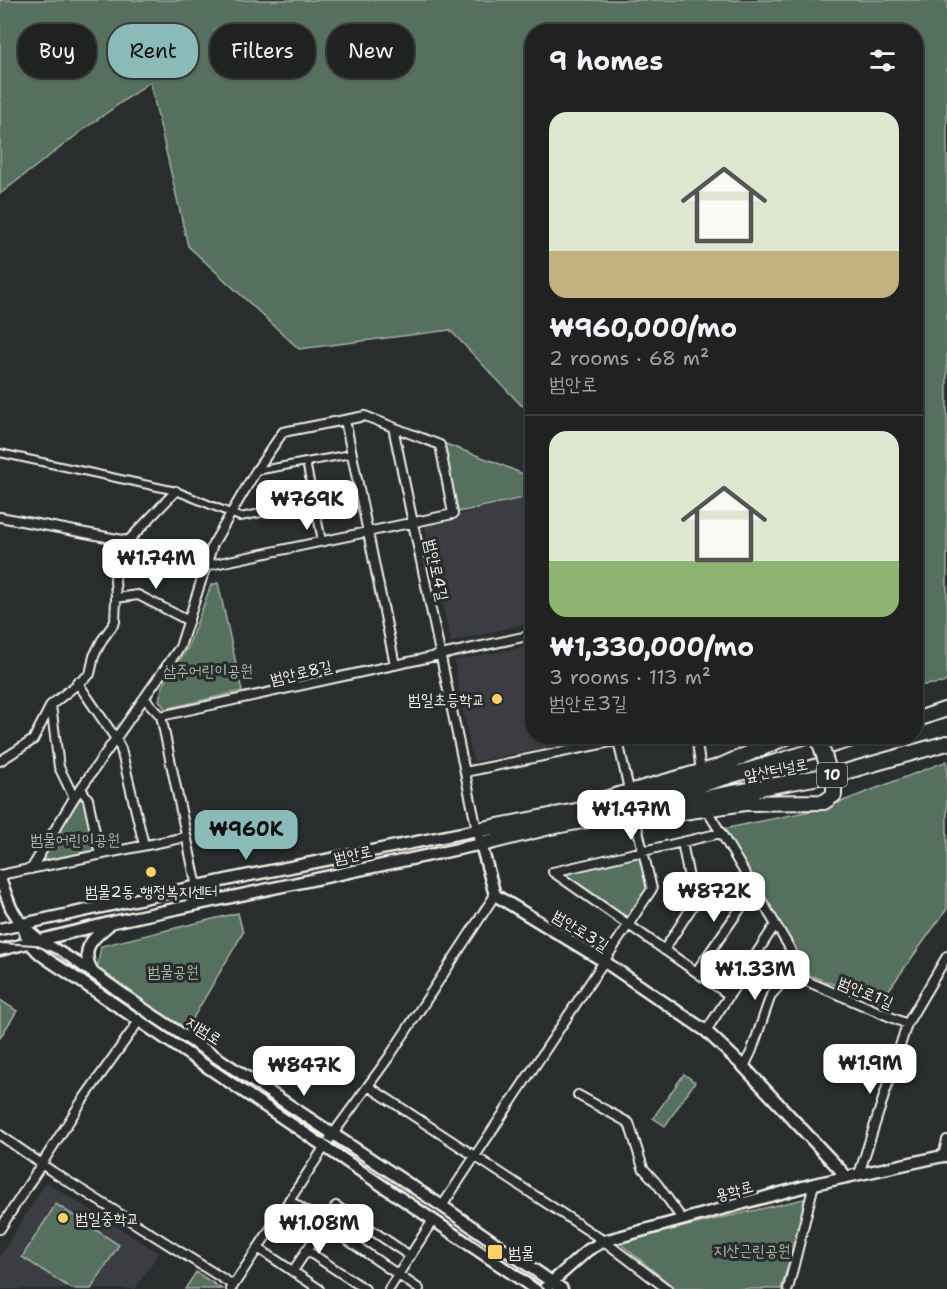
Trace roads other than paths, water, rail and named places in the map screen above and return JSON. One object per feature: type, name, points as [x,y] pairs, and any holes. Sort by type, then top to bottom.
[{"type":"highway","points":[[923,717],[947,709]]},
{"type":"highway","name":"앞산터널로","points":[[710,796],[841,773],[947,743]]},
{"type":"highway","points":[[561,814],[629,790],[718,767],[771,744]]},
{"type":"highway","points":[[550,827],[635,818],[710,796],[745,802],[824,802],[834,795],[834,786],[820,744]]},
{"type":"highway","name":"앞산터널로","points":[[710,796],[842,744]]},
{"type":"highway","name":"범안로","points":[[477,830],[680,791],[710,796]]},
{"type":"highway","name":"범안로","points":[[482,844],[550,827],[710,796]]},
{"type":"main road","points":[[477,830],[495,895]]},
{"type":"main road","name":"범안로","points":[[0,929],[477,830]]},
{"type":"main road","name":"범안로","points":[[0,950],[113,922],[482,844]]},
{"type":"main road","points":[[0,877],[11,908],[34,941],[34,950],[535,1289]]},
{"type":"main road","name":"범안로3길","points":[[495,895],[605,962],[706,1031],[853,1175]]},
{"type":"main road","points":[[92,972],[86,960],[92,939],[113,922]]},
{"type":"main road","name":"지범로","points":[[34,941],[92,972],[148,1012],[442,1206],[548,1285],[562,1289]]},
{"type":"main road","name":"용학로","points":[[548,1285],[588,1250],[604,1241],[814,1184],[945,1156]]},
{"type":"street","points":[[31,869],[74,798],[180,647],[205,566],[213,544],[229,514],[283,432],[365,416],[440,445],[453,514],[205,566]]},
{"type":"street","points":[[345,420],[395,664]]},
{"type":"street","name":"범안로4길","points":[[393,427],[477,830]]},
{"type":"street","points":[[0,453],[176,490],[240,517],[314,503]]},
{"type":"street","points":[[256,471],[351,454]]},
{"type":"street","points":[[306,462],[322,541]]},
{"type":"street","points":[[0,761],[33,740],[51,705],[90,674],[94,656],[115,622],[115,579],[118,559],[128,541],[176,490]]},
{"type":"street","points":[[0,517],[128,541]]},
{"type":"street","points":[[116,598],[138,595],[189,621]]},
{"type":"street","name":"범안로8길","points":[[161,716],[525,637]]},
{"type":"street","points":[[78,682],[121,749],[144,845]]},
{"type":"street","points":[[145,699],[161,716],[197,887]]},
{"type":"street","points":[[51,705],[59,767],[74,798]]},
{"type":"street","points":[[465,772],[595,744]]},
{"type":"street","points":[[619,744],[629,790]]},
{"type":"street","points":[[697,744],[701,771]]},
{"type":"street","points":[[81,789],[88,799],[100,855]]},
{"type":"street","points":[[710,796],[721,833],[798,965],[804,980],[791,980],[780,985],[771,995],[744,1067]]},
{"type":"street","points":[[442,1206],[652,889],[635,818]]},
{"type":"street","points":[[721,833],[553,872],[729,995]]},
{"type":"street","points":[[0,877],[186,837]]},
{"type":"street","points":[[664,950],[694,904],[682,842]]},
{"type":"street","points":[[696,972],[754,889]]},
{"type":"street","points":[[0,1135],[232,1287],[324,1147],[389,1057],[495,895]]},
{"type":"street","points":[[706,1031],[774,925]]},
{"type":"street","points":[[853,1175],[907,1024],[947,956]]},
{"type":"street","name":"범안로1길","points":[[804,980],[907,1024]]},
{"type":"street","points":[[0,1229],[82,1101],[139,1021]]},
{"type":"street","points":[[370,1084],[604,1241],[668,1289]]},
{"type":"street","points":[[578,1095],[629,1123],[643,1168],[682,1219]]},
{"type":"street","points":[[945,1156],[947,1140]]},
{"type":"street","points":[[788,1289],[814,1184]]},
{"type":"street","points":[[289,1200],[419,1289]]},
{"type":"street","points":[[293,1271],[336,1206],[410,1256]]},
{"type":"street","points":[[389,1289],[433,1220]]},
{"type":"street","points":[[258,1248],[319,1289]]},
{"type":"street","points":[[306,1251],[365,1289]]},
{"type":"railway","points":[[0,943],[35,945],[58,955],[141,1015],[544,1289]]},
{"type":"place","name":"범일초등학교","points":[[497,699]]},
{"type":"place","name":"범물2동 행정복지센터","points":[[151,872]]},
{"type":"place","name":"범일중학교","points":[[63,1218]]},
{"type":"place","name":"범물","points":[[495,1252]]},
{"type":"park label","name":"삼주어린이공원","points":[[208,670]]},
{"type":"park label","name":"범물어린이공원","points":[[75,839]]},
{"type":"park label","name":"범물공원","points":[[173,971]]},
{"type":"park label","name":"지산근린공원","points":[[752,1250]]}]
